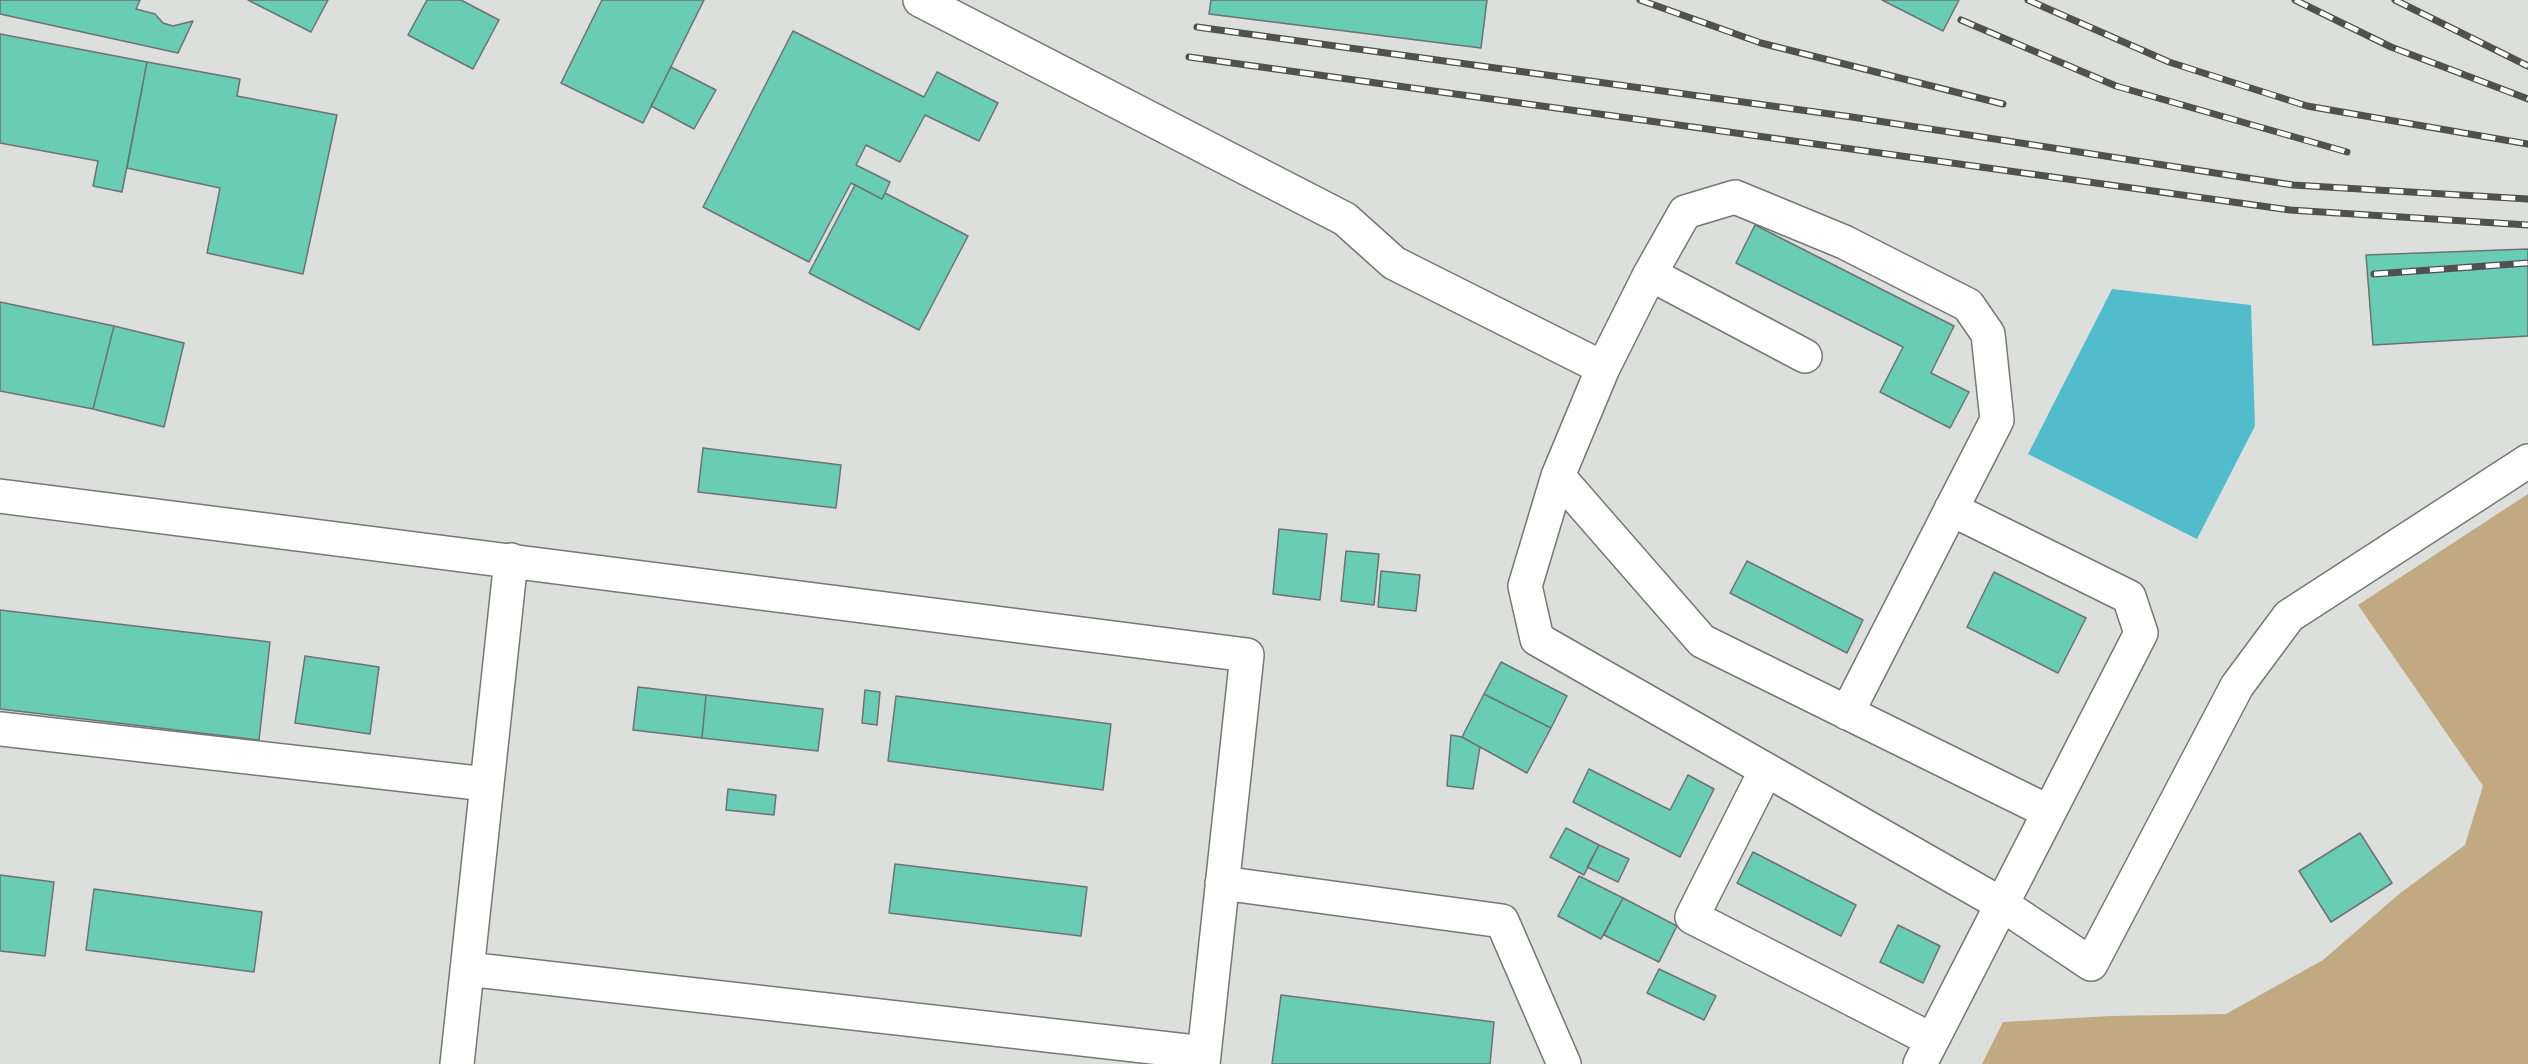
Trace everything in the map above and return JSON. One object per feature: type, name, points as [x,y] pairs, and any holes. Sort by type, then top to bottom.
[{"type":"lane","points":[[920,0],[1345,219],[1394,263],[1603,368]]},
{"type":"lane","points":[[1847,713],[1997,420],[1988,334],[1968,306],[1844,242],[1735,197],[1685,212],[1650,274],[1603,368],[1558,476],[1525,586],[1537,639],[2003,905],[2091,964],[2237,686],[2289,616],[2528,461]]},
{"type":"lane","points":[[1650,274],[1804,356]]},
{"type":"lane","points":[[1558,476],[1702,641],[2049,812]]},
{"type":"lane","points":[[0,496],[1247,655],[1204,1059],[467,969]]},
{"type":"lane","points":[[1766,770],[1692,917],[1926,1052],[2141,633],[2129,597],[1951,509]]},
{"type":"lane","points":[[457,1064],[511,560]]},
{"type":"lane","points":[[0,729],[486,784]]},
{"type":"lane","points":[[1222,884],[1502,921],[1564,1064]]},
{"type":"shaded area","points":[[2528,494],[2528,1064],[1982,1064],[2003,1022],[2111,1016],[2226,1014],[2323,960],[2399,894],[2465,845],[2483,786],[2358,605]]},
{"type":"water","points":[[2112,289],[2251,305],[2255,426],[2197,539],[2028,454]]},
{"type":"building","points":[[0,0],[140,0],[136,9],[155,14],[163,23],[173,26],[193,21],[178,53],[0,14]]},
{"type":"building","points":[[248,0],[328,0],[311,32]]},
{"type":"building","points":[[427,0],[461,0],[499,20],[473,69],[408,35]]},
{"type":"building","points":[[602,0],[704,0],[643,123],[561,83]]},
{"type":"building","points":[[1211,0],[1487,0],[1481,48],[1209,14]]},
{"type":"building","points":[[1882,0],[1959,0],[1943,31]]},
{"type":"building","points":[[793,31],[924,97],[937,72],[998,103],[979,141],[925,115],[900,162],[866,145],[856,165],[890,182],[885,193],[882,199],[851,183],[809,262],[703,207]]},
{"type":"building","points":[[0,34],[147,62],[122,192],[93,186],[98,161],[0,143]]},
{"type":"building","points":[[147,62],[240,79],[237,96],[337,115],[303,274],[207,253],[220,188],[127,168]]},
{"type":"building","points":[[671,67],[716,90],[694,129],[651,106]]},
{"type":"building","points":[[855,185],[882,199],[885,193],[968,236],[919,330],[809,273]]},
{"type":"building","points":[[1755,225],[1954,326],[1931,373],[1969,392],[1950,428],[1880,392],[1903,347],[1736,263]]},
{"type":"building","points":[[2528,249],[2528,336],[2373,345],[2366,255]]},
{"type":"building","points":[[0,302],[114,326],[93,409],[0,391]]},
{"type":"building","points":[[114,326],[184,343],[164,427],[93,409]]},
{"type":"building","points":[[703,448],[841,465],[836,508],[698,492]]},
{"type":"building","points":[[1279,529],[1327,534],[1320,600],[1273,594]]},
{"type":"building","points":[[1346,551],[1379,554],[1374,605],[1341,601]]},
{"type":"building","points":[[1747,561],[1863,620],[1847,653],[1730,593]]},
{"type":"building","points":[[1381,571],[1420,575],[1416,611],[1378,607]]},
{"type":"building","points":[[1994,572],[2086,618],[2058,673],[1967,627]]},
{"type":"building","points":[[0,610],[270,642],[259,740],[0,709]]},
{"type":"building","points":[[305,656],[379,667],[370,734],[295,723]]},
{"type":"building","points":[[1501,662],[1567,696],[1551,728],[1484,694]]},
{"type":"building","points":[[638,687],[706,695],[702,738],[633,730]]},
{"type":"building","points":[[865,690],[880,692],[877,725],[862,723]]},
{"type":"building","points":[[1484,694],[1551,728],[1527,773],[1462,737]]},
{"type":"building","points":[[706,695],[823,709],[818,751],[702,738]]},
{"type":"building","points":[[896,696],[1111,724],[1103,790],[888,761]]},
{"type":"building","points":[[1451,735],[1462,737],[1480,747],[1473,789],[1447,786]]},
{"type":"building","points":[[1589,769],[1670,810],[1688,775],[1714,789],[1680,857],[1573,802]]},
{"type":"building","points":[[728,789],[776,795],[774,815],[726,810]]},
{"type":"building","points":[[1566,828],[1599,845],[1584,875],[1550,857]]},
{"type":"building","points":[[2360,833],[2392,883],[2331,922],[2299,871]]},
{"type":"building","points":[[1599,845],[1629,859],[1618,882],[1587,867]]},
{"type":"building","points":[[1753,852],[1856,905],[1841,936],[1737,883]]},
{"type":"building","points":[[895,864],[1087,887],[1081,936],[889,913]]},
{"type":"building","points":[[0,875],[54,882],[45,956],[0,951]]},
{"type":"building","points":[[1579,876],[1623,898],[1601,939],[1558,916]]},
{"type":"building","points":[[94,889],[262,912],[254,972],[86,950]]},
{"type":"building","points":[[1623,898],[1677,926],[1659,962],[1604,935]]},
{"type":"building","points":[[1898,925],[1940,946],[1923,983],[1880,962]]},
{"type":"building","points":[[1659,969],[1716,996],[1704,1020],[1647,993]]},
{"type":"building","points":[[1281,995],[1494,1022],[1490,1064],[1272,1064]]},
{"type":"railway","points":[[1640,0],[1761,43],[2003,104]]},
{"type":"railway","points":[[2028,0],[2169,62],[2307,106],[2528,144]]},
{"type":"railway","points":[[2295,0],[2391,47],[2528,99]]},
{"type":"railway","points":[[2395,0],[2528,66]]},
{"type":"railway","points":[[1961,20],[2116,86],[2347,152]]},
{"type":"railway","points":[[1197,27],[1852,117],[2293,185],[2528,199]]},
{"type":"railway","points":[[1189,57],[2290,210],[2528,225]]},
{"type":"railway","points":[[2374,274],[2528,263]]}]
